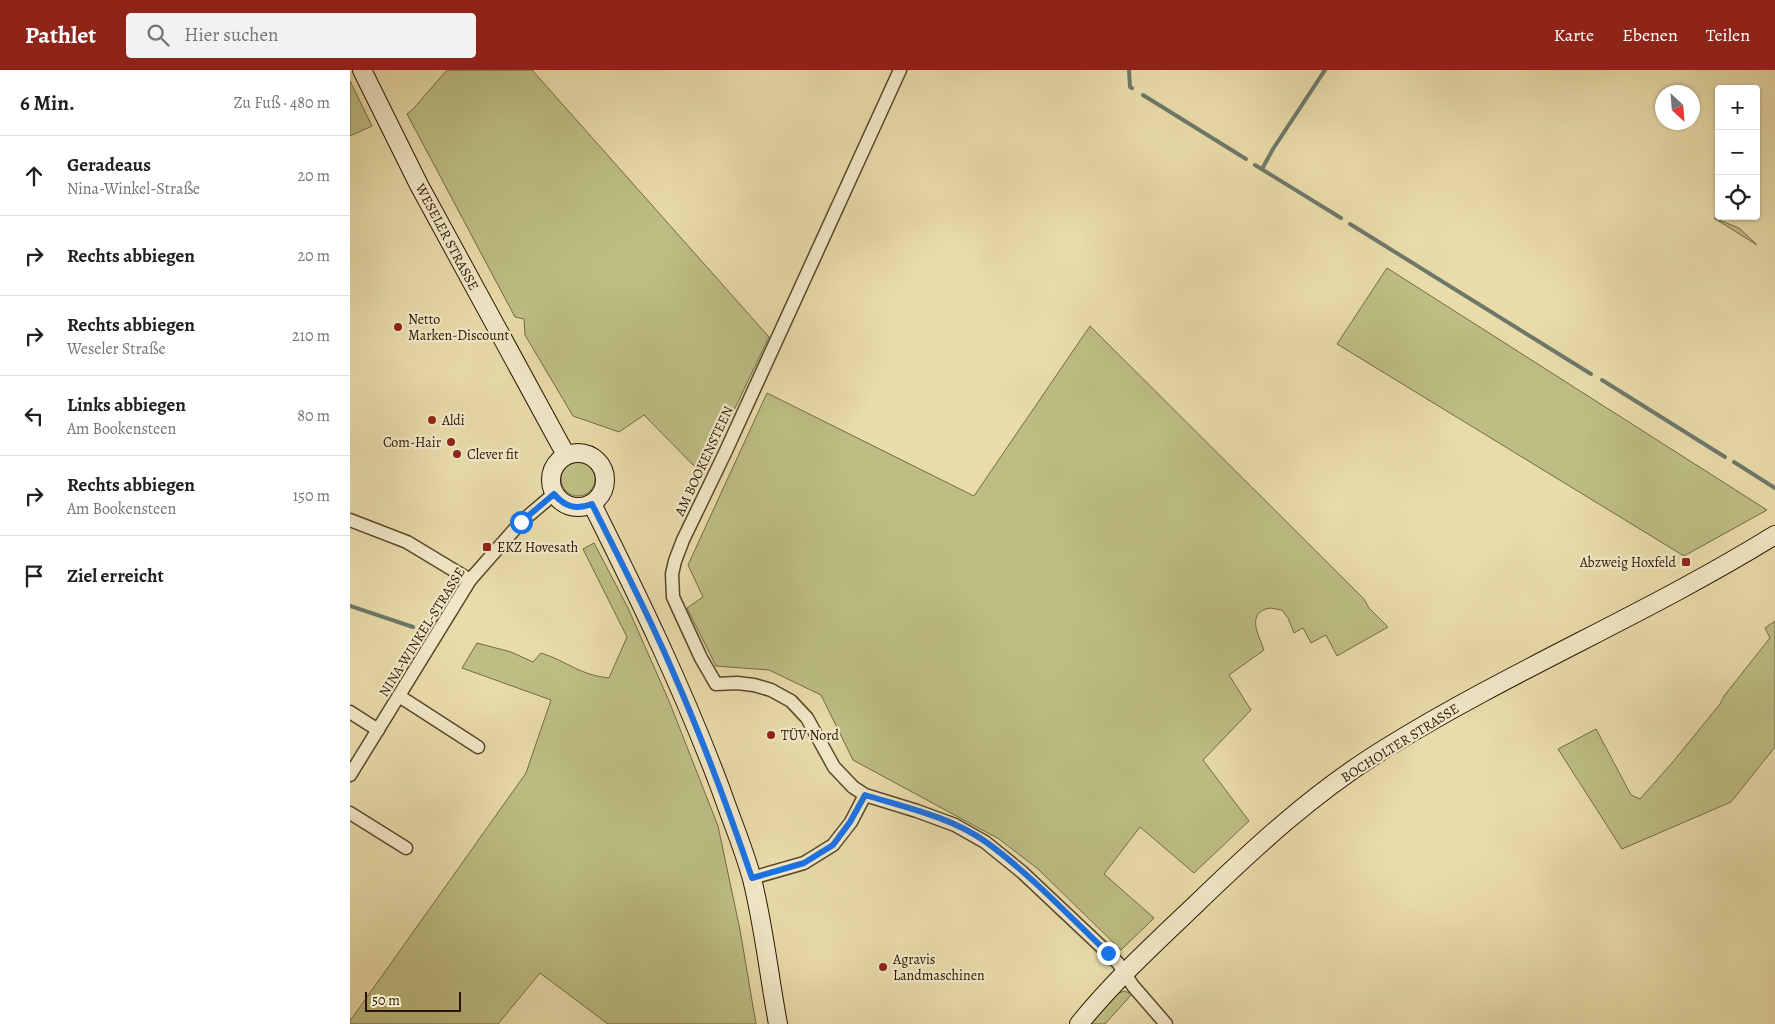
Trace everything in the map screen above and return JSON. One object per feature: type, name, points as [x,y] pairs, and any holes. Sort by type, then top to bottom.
[{"type":"street","name":"WESELER STRASSE","points":[[362,70],[424,194],[566,455]]},
{"type":"street","name":"AM BOOKENSTEEN","points":[[900,70],[725,453],[683,540],[672,574],[673,597],[701,658],[716,684],[737,683],[771,690],[791,701],[807,718],[834,767],[853,788],[865,795],[955,825],[985,842],[1022,872],[1108,953],[1125,973],[1132,986],[1166,1024]]},
{"type":"street","points":[[582,453],[590,455],[601,465],[606,483],[599,499],[592,504],[575,508],[567,506],[554,494],[550,477],[553,468],[566,455],[582,453]]},
{"type":"street","name":"NINA-WINKEL-STRASSE","points":[[350,775],[470,580],[521,522],[554,494]]},
{"type":"street","points":[[592,504],[632,583],[680,688],[711,764],[752,878],[778,1024]]},
{"type":"street","points":[[350,520],[407,542],[470,580]]},
{"type":"street","name":"BOCHOLTER STRASSE","points":[[1078,1024],[1125,973],[1268,836],[1323,791],[1437,717],[1696,580],[1775,535]]},
{"type":"street","points":[[399,696],[478,747]]},
{"type":"street","points":[[350,712],[378,730]]},
{"type":"street","points":[[752,878],[804,863],[833,845],[850,822],[865,795]]},
{"type":"street","points":[[350,814],[406,848]]},
{"type":"green space","points":[[447,70],[532,70],[769,337],[703,475],[644,415],[619,432],[573,416],[525,335],[524,319],[515,317],[407,114]]},
{"type":"green space","points":[[350,81],[372,126],[350,136]]},
{"type":"green space","points":[[1717,220],[1739,228],[1757,245]]},
{"type":"green space","points":[[1387,268],[1767,510],[1684,556],[1337,344]]},
{"type":"green space","points":[[1090,326],[1364,599],[1369,608],[1388,627],[1337,656],[1326,635],[1311,643],[1303,628],[1294,633],[1288,618],[1282,610],[1270,608],[1258,615],[1256,620],[1257,631],[1264,650],[1229,675],[1251,710],[1203,760],[1249,821],[1194,873],[1140,827],[1104,874],[1154,918],[1121,950],[1038,869],[999,839],[853,760],[821,695],[769,670],[716,666],[687,608],[703,597],[688,565],[767,393],[974,496]]},
{"type":"green space","points":[[578,462],[585,463],[590,467],[594,472],[594,486],[590,491],[585,495],[578,496],[571,495],[566,491],[562,486],[561,479],[562,472],[566,467],[571,463]]},
{"type":"green space","points":[[594,543],[628,608],[669,701],[718,826],[740,930],[756,1024],[608,1024],[540,973],[498,1024],[350,1024],[350,1021],[526,773],[551,700],[462,668],[477,643],[511,652],[533,662],[541,653],[589,674],[609,678],[627,637],[583,549]]},
{"type":"green space","points":[[1775,621],[1775,747],[1731,802],[1622,849],[1558,749],[1596,729],[1631,795],[1640,799],[1720,704],[1724,696],[1770,638],[1765,628]]},
{"type":"green space","points":[[1124,991],[1132,994],[1105,1024],[1090,1024],[1117,994]]},
{"type":"waterway","points":[[1129,70],[1130,87],[1132,88]]},
{"type":"waterway","points":[[1262,169],[1325,70]]},
{"type":"waterway","points":[[1143,95],[1246,159]]},
{"type":"waterway","points":[[1255,165],[1341,218]]},
{"type":"waterway","points":[[1350,224],[1591,374]]},
{"type":"waterway","points":[[1602,380],[1725,457]]},
{"type":"waterway","points":[[1734,462],[1775,488]]},
{"type":"waterway","points":[[350,606],[413,627]]},
{"type":"place","name":"Netto Marken-Discount","points":[[398,327]]},
{"type":"place","name":"Aldi","points":[[432,420]]},
{"type":"place","name":"Com-Hair","points":[[451,442]]},
{"type":"place","name":"Clever fit","points":[[457,454]]},
{"type":"place","name":"EKZ Hovesath","points":[[487,547]]},
{"type":"place","name":"Abzweig Hoxfeld","points":[[1686,562]]},
{"type":"place","name":"TÜV Nord","points":[[771,735]]},
{"type":"place","name":"Agravis Landmaschinen","points":[[883,967]]},
{"type":"route","points":[[521,522],[554,494],[567,506],[575,508],[592,504],[632,583],[691,714],[752,878],[792,868],[804,863],[833,845],[850,822],[865,795],[955,825],[985,842],[1022,872],[1108,953]]}]
